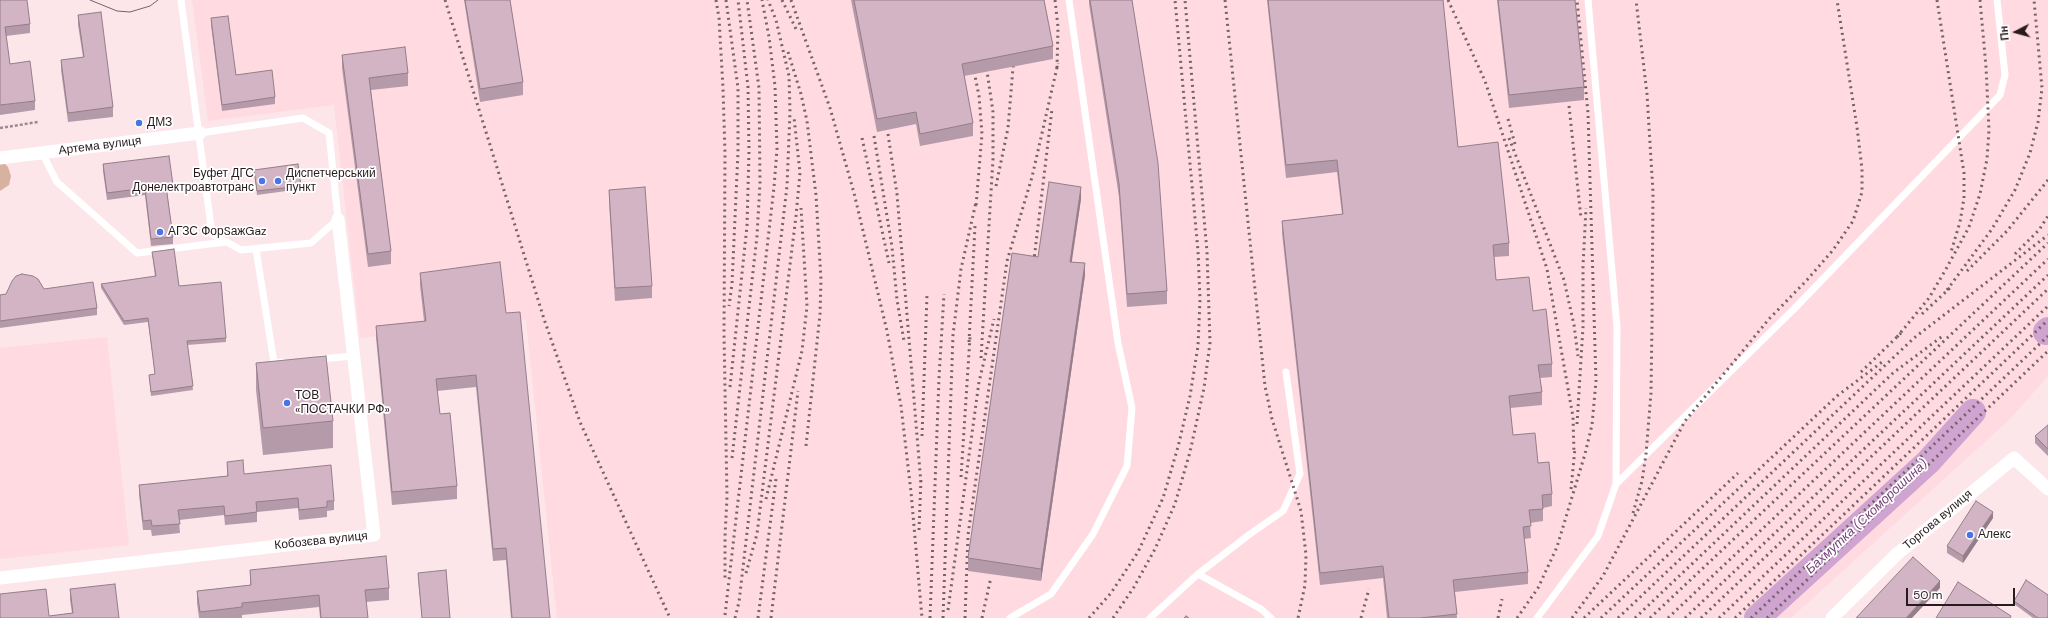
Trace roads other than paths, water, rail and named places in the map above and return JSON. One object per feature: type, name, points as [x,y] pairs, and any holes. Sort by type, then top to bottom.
[{"type":"street","name":"Артема вулиця","points":[[0,158],[200,133]]},
{"type":"street","name":"Кобозєва вулиця","points":[[0,578],[374,535],[338,220]]},
{"type":"street","name":"Торгова вулиця","points":[[1832,618],[1898,554],[2014,458],[2048,489]]},
{"type":"lane","points":[[181,0],[200,133],[212,234],[241,250],[311,243],[338,220],[329,133],[303,118],[200,133]]},
{"type":"lane","points":[[1010,618],[1051,594],[1093,534],[1127,466],[1132,408],[1118,343],[1069,0]]},
{"type":"lane","points":[[1537,618],[1598,536],[1616,484],[1617,327],[1588,0]]},
{"type":"lane","points":[[1616,484],[1794,309],[2000,95],[2005,75],[1997,0]]},
{"type":"lane","points":[[42,153],[57,182],[137,253],[227,242]]},
{"type":"lane","points":[[256,249],[274,363],[290,362]]},
{"type":"lane","points":[[314,360],[354,356]]},
{"type":"lane","points":[[1150,618],[1198,574],[1283,511],[1300,474],[1286,372]]},
{"type":"lane","points":[[1198,574],[1261,609],[1271,618]]},
{"type":"waterway","name":"Бахмутка (Скоморошина)","points":[[1757,618],[1928,462],[1973,412]]},
{"type":"tram line","points":[[90,0],[117,11],[130,12],[150,6],[158,0]]},
{"type":"railway","points":[[445,0],[544,319],[580,422],[670,618]]},
{"type":"railway","points":[[716,0],[719,18],[725,153],[724,334],[727,497],[725,578]]},
{"type":"railway","points":[[726,0],[738,88],[738,152],[732,284],[729,306]]},
{"type":"railway","points":[[730,387],[747,226],[749,151],[748,87],[738,0]]},
{"type":"railway","points":[[732,458],[757,236],[760,183],[759,88],[747,0]]},
{"type":"railway","points":[[725,615],[774,187],[777,149],[775,86],[769,37],[762,0]]},
{"type":"railway","points":[[735,618],[739,602],[787,186],[790,112],[789,76],[776,20],[768,0]]},
{"type":"railway","points":[[782,0],[796,29]]},
{"type":"railway","points":[[791,0],[830,108],[854,193],[887,331],[901,406],[911,492],[922,618]]},
{"type":"railway","points":[[1055,0],[1058,27],[1057,68]]},
{"type":"railway","points":[[1089,618],[1111,593],[1138,552],[1163,498],[1178,447],[1190,396],[1198,346],[1200,300],[1198,251],[1175,0]]},
{"type":"railway","points":[[1113,618],[1134,587],[1155,549],[1175,504],[1190,452],[1204,388],[1210,343],[1207,252],[1185,0]]},
{"type":"railway","points":[[1225,0],[1265,386],[1272,419],[1301,511],[1306,555],[1305,585],[1298,618]]},
{"type":"railway","points":[[1448,0],[1485,81],[1547,269],[1573,417],[1574,453]]},
{"type":"railway","points":[[1517,618],[1538,588],[1557,547],[1585,454],[1592,425],[1596,381],[1588,113],[1577,0]]},
{"type":"railway","points":[[1633,513],[1642,481],[1646,454],[1651,393],[1653,192],[1647,94],[1636,0]]},
{"type":"railway","points":[[1572,618],[1603,576],[1685,421],[1769,319],[1807,280],[1833,250],[1853,221],[1862,192],[1862,169],[1837,0]]},
{"type":"railway","points":[[1937,0],[1964,173],[1964,198],[1960,222],[1951,252]]},
{"type":"railway","points":[[1897,337],[1929,298],[1946,269],[1969,227],[1980,194],[1987,159],[1989,130],[1986,67],[1980,0]]},
{"type":"railway","points":[[1947,290],[1992,229],[2015,190],[2030,153],[2038,122],[2042,88],[2034,0]]},
{"type":"railway","points":[[788,52],[801,94],[807,121],[816,195],[821,280],[820,314],[806,446]]},
{"type":"railway","points":[[996,186],[1008,128],[1014,56]]},
{"type":"railway","points":[[965,618],[968,535],[1007,261],[1032,177],[1058,63]]},
{"type":"railway","points":[[981,358],[993,159],[993,112],[986,64]]},
{"type":"railway","points":[[973,66],[979,96],[982,134],[976,206]]},
{"type":"railway","points":[[1569,106],[1581,218]]},
{"type":"railway","points":[[1033,268],[1052,109]]},
{"type":"railway","points":[[746,573],[757,534],[796,216],[800,173],[794,117]]},
{"type":"railway","points":[[1508,119],[1515,144]]},
{"type":"railway","points":[[888,134],[897,194],[921,484]]},
{"type":"railway","points":[[874,136],[892,247],[897,300],[904,341]]},
{"type":"railway","points":[[862,138],[889,263]]},
{"type":"railway","points":[[1509,138],[1564,280],[1574,325],[1578,356]]},
{"type":"railway","points":[[1967,271],[2007,231],[2048,180]]},
{"type":"railway","points":[[943,618],[953,335],[961,269],[976,202]]},
{"type":"railway","points":[[766,499],[802,351],[807,306],[801,208]]},
{"type":"railway","points":[[1577,424],[1583,327],[1583,266],[1586,208]]},
{"type":"railway","points":[[2015,254],[2039,230],[2048,216]]},
{"type":"railway","points":[[969,342],[975,226]]},
{"type":"railway","points":[[1618,618],[1914,338],[2048,235]]},
{"type":"railway","points":[[1650,618],[2048,243]]},
{"type":"railway","points":[[1668,618],[2048,259]]},
{"type":"railway","points":[[1685,618],[2048,275]]},
{"type":"railway","points":[[1922,314],[1951,287]]},
{"type":"railway","points":[[1701,618],[2048,289]]},
{"type":"railway","points":[[930,618],[939,378],[944,294]]},
{"type":"railway","points":[[922,436],[927,295]]},
{"type":"railway","points":[[1719,618],[2048,306]]},
{"type":"railway","points":[[948,610],[979,382],[994,319]]},
{"type":"railway","points":[[1735,618],[2048,320]]},
{"type":"railway","points":[[1861,372],[1901,333]]},
{"type":"railway","points":[[1635,618],[1893,373],[1944,335]]},
{"type":"railway","points":[[1751,618],[2048,336]]},
{"type":"railway","points":[[961,477],[970,337]]},
{"type":"railway","points":[[1767,618],[2048,351]]},
{"type":"railway","points":[[1601,618],[1837,396],[1882,362]]},
{"type":"railway","points":[[771,618],[798,391]]},
{"type":"railway","points":[[1571,489],[1575,448]]},
{"type":"railway","points":[[1584,618],[1738,473]]},
{"type":"railway","points":[[919,530],[921,478]]},
{"type":"railway","points":[[758,618],[776,479]]},
{"type":"railway","points":[[982,618],[991,577]]},
{"type":"railway","points":[[1361,618],[1369,589]]},
{"type":"railway","points":[[1498,618],[1502,599]]},
{"type":"place","name":"ДМЗ","points":[[139,123]]},
{"type":"place","name":"Буфет ДГС Донелектроавтотранс","points":[[262,181]]},
{"type":"place","name":"Диспетчерський пункт","points":[[278,181]]},
{"type":"place","name":"АГЗС ФорSажGaz","points":[[160,232]]},
{"type":"place","name":"ТОВ «ПОСТАЧКИ РФ»","points":[[287,403]]},
{"type":"place","name":"Алекс","points":[[1970,535]]}]
